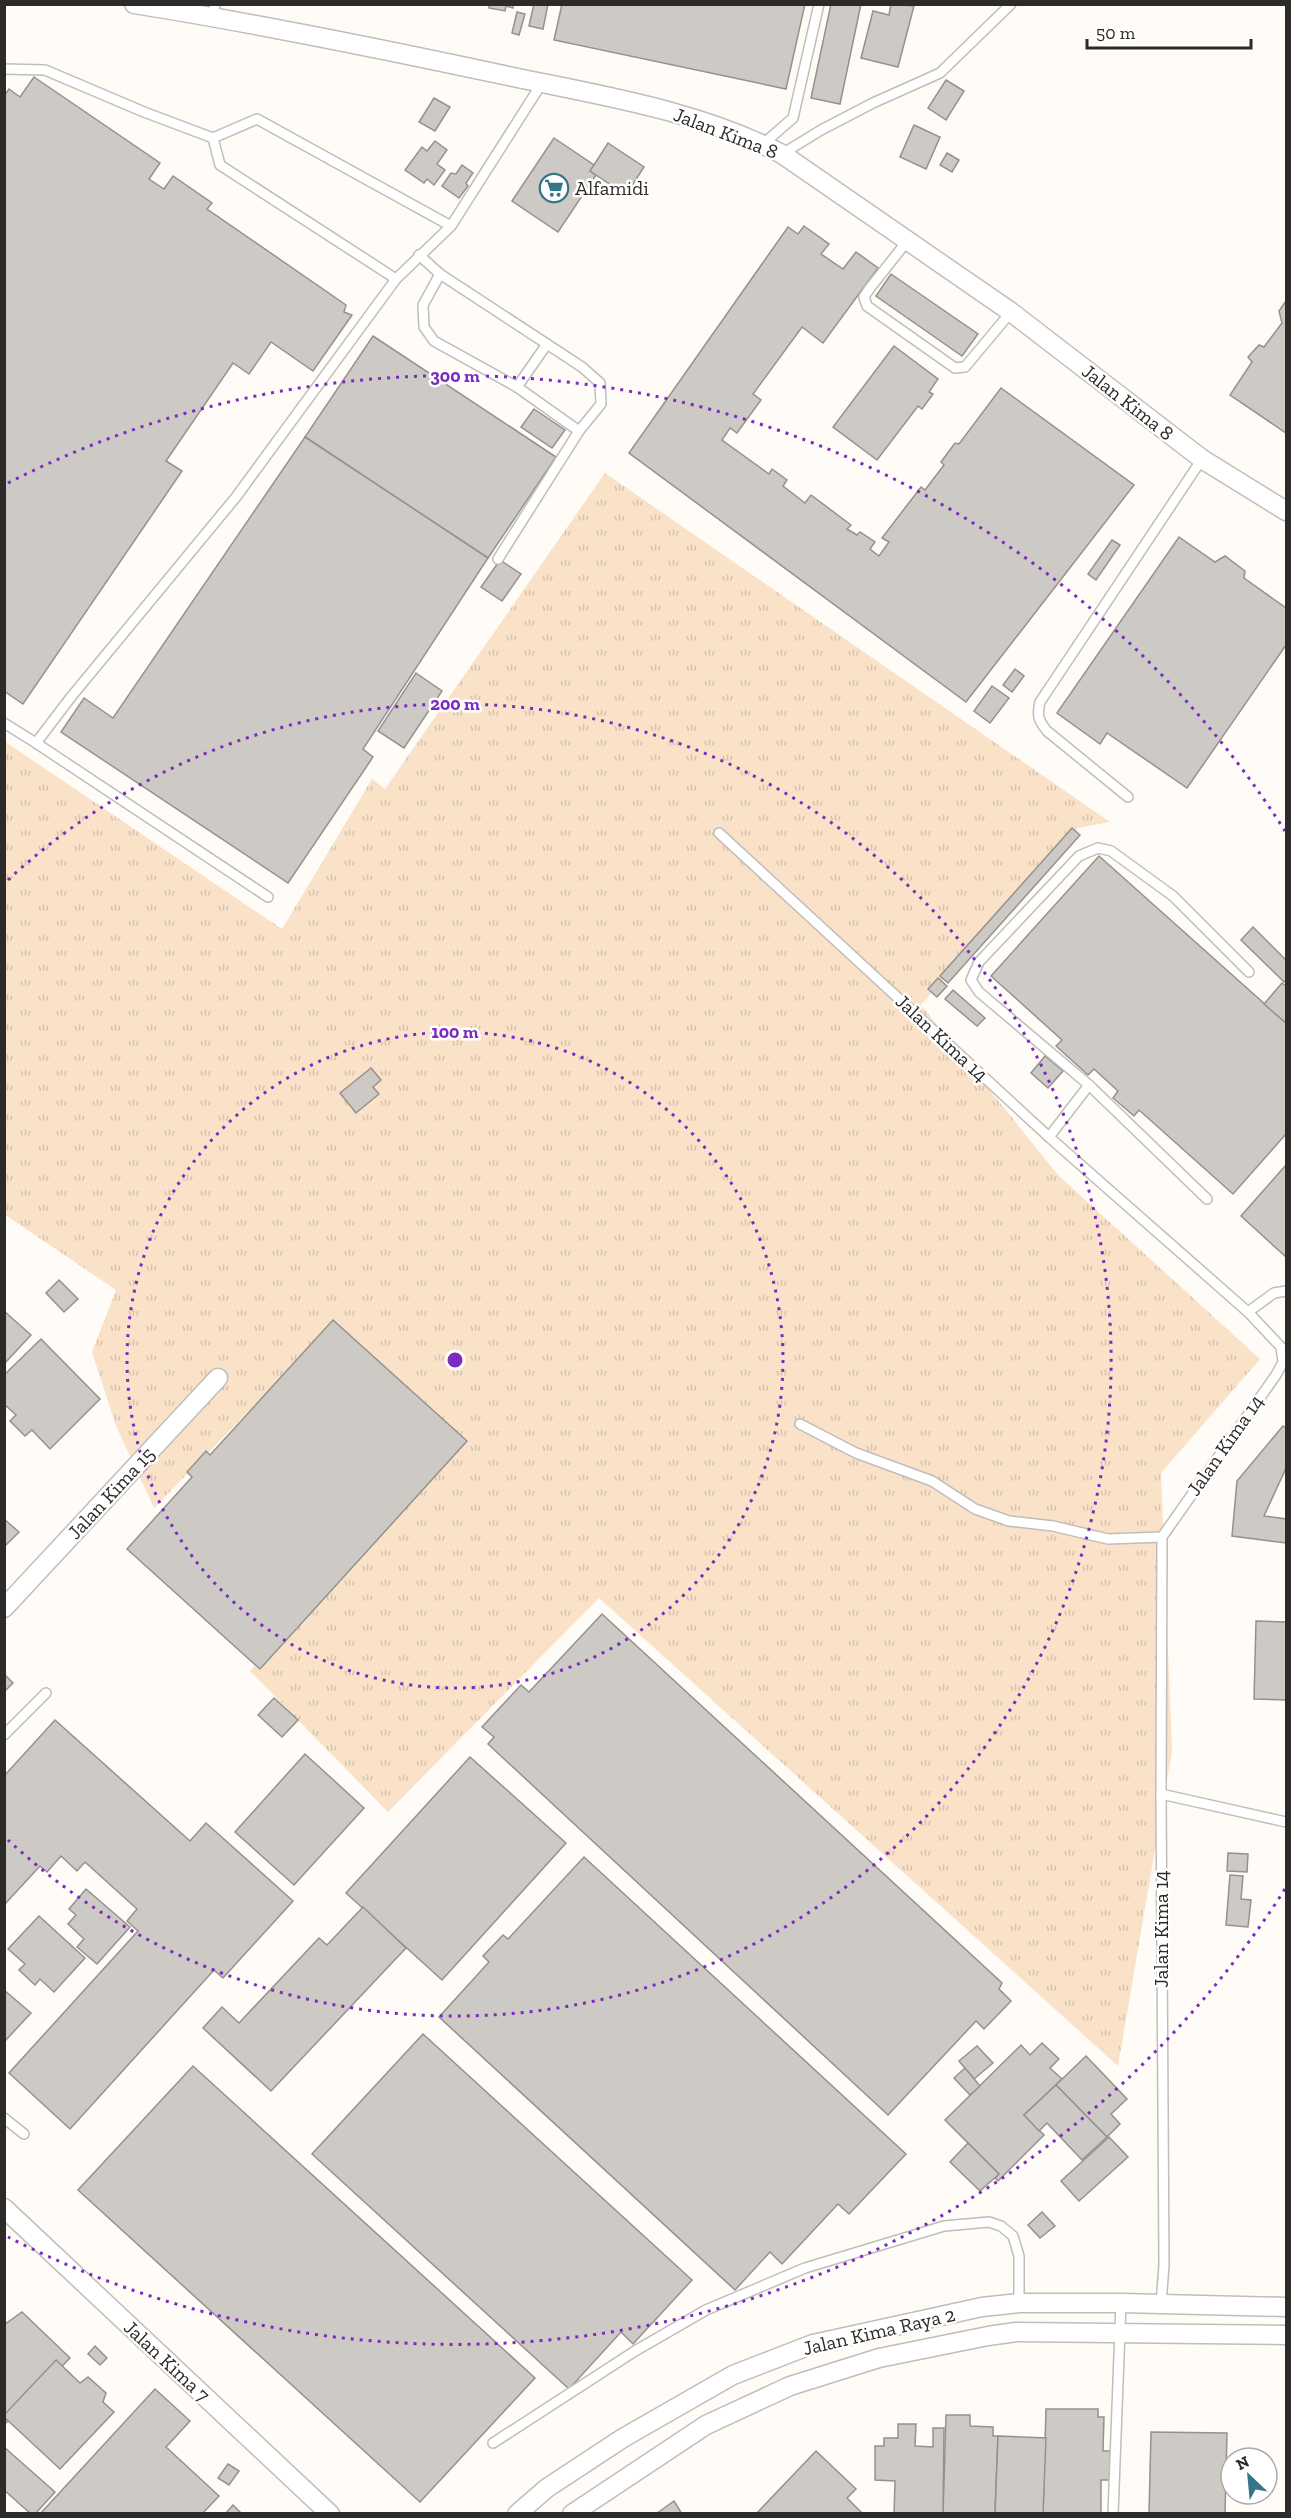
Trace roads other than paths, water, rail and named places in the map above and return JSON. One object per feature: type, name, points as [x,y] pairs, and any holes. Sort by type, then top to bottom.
[{"type":"street","name":"Jalan Kima 8","points":[[134,4],[214,11],[667,110],[763,144],[782,154],[1011,312],[1202,459],[1285,506]]},
{"type":"street","name":"Jalan Kima 15","points":[[4,1608],[218,1378]]},
{"type":"street","name":"Jalan Kima 7","points":[[4,2208],[330,2514]]},
{"type":"street","name":"Jalan Kima Raya 2","points":[[517,2514],[547,2488],[622,2438],[733,2375],[813,2344],[981,2307],[1019,2304],[1121,2303],[1287,2307]]},
{"type":"street","name":"Jalan Kima Raya 2","points":[[572,2514],[706,2425],[790,2386],[879,2358],[1017,2332],[1121,2331],[1287,2335]]},
{"type":"lane","points":[[763,144],[793,118],[819,4]]},
{"type":"lane","points":[[782,154],[863,108],[940,73],[1011,4]]},
{"type":"lane","points":[[4,69],[45,70],[213,138],[257,119],[451,226]]},
{"type":"lane","points":[[36,743],[71,697],[236,497],[396,279],[418,255],[451,226],[542,83]]},
{"type":"lane","points":[[213,138],[220,165],[396,279]]},
{"type":"lane","points":[[908,240],[864,297],[867,306],[959,369],[964,367],[1011,312]]},
{"type":"lane","points":[[418,255],[440,274],[582,367],[600,383],[601,404],[579,431],[498,559]]},
{"type":"lane","points":[[440,274],[423,305],[424,327],[434,341],[517,387],[579,431]]},
{"type":"lane","points":[[517,387],[547,344]]},
{"type":"lane","points":[[1128,797],[1047,731],[1039,721],[1037,713],[1040,702],[1202,459]]},
{"type":"lane","points":[[4,723],[268,897]]},
{"type":"lane","name":"Jalan Kima 14","points":[[719,834],[1049,1137],[1248,1312],[1281,1347],[1283,1362],[1162,1537],[1164,2265],[1161,2304]]},
{"type":"lane","points":[[1207,1199],[1089,1085],[980,992],[971,980],[980,963],[1079,856],[1098,848],[1111,850],[1173,896],[1249,972]]},
{"type":"lane","points":[[1049,1137],[1089,1085]]},
{"type":"lane","points":[[1248,1312],[1274,1293],[1287,1291]]},
{"type":"lane","points":[[800,1424],[856,1453],[932,1481],[975,1509],[1009,1521],[1053,1526],[1108,1539],[1162,1537]]},
{"type":"lane","points":[[4,1735],[46,1693]]},
{"type":"lane","points":[[1161,1794],[1287,1822]]},
{"type":"lane","points":[[4,2118],[24,2134]]},
{"type":"lane","points":[[493,2443],[635,2351],[706,2310],[805,2268],[944,2226],[989,2222],[1001,2226],[1013,2236],[1019,2256],[1019,2304]]},
{"type":"lane","points":[[1113,2514],[1121,2303]]},
{"type":"place","name":"Alfamidi","points":[[554,188]]}]
